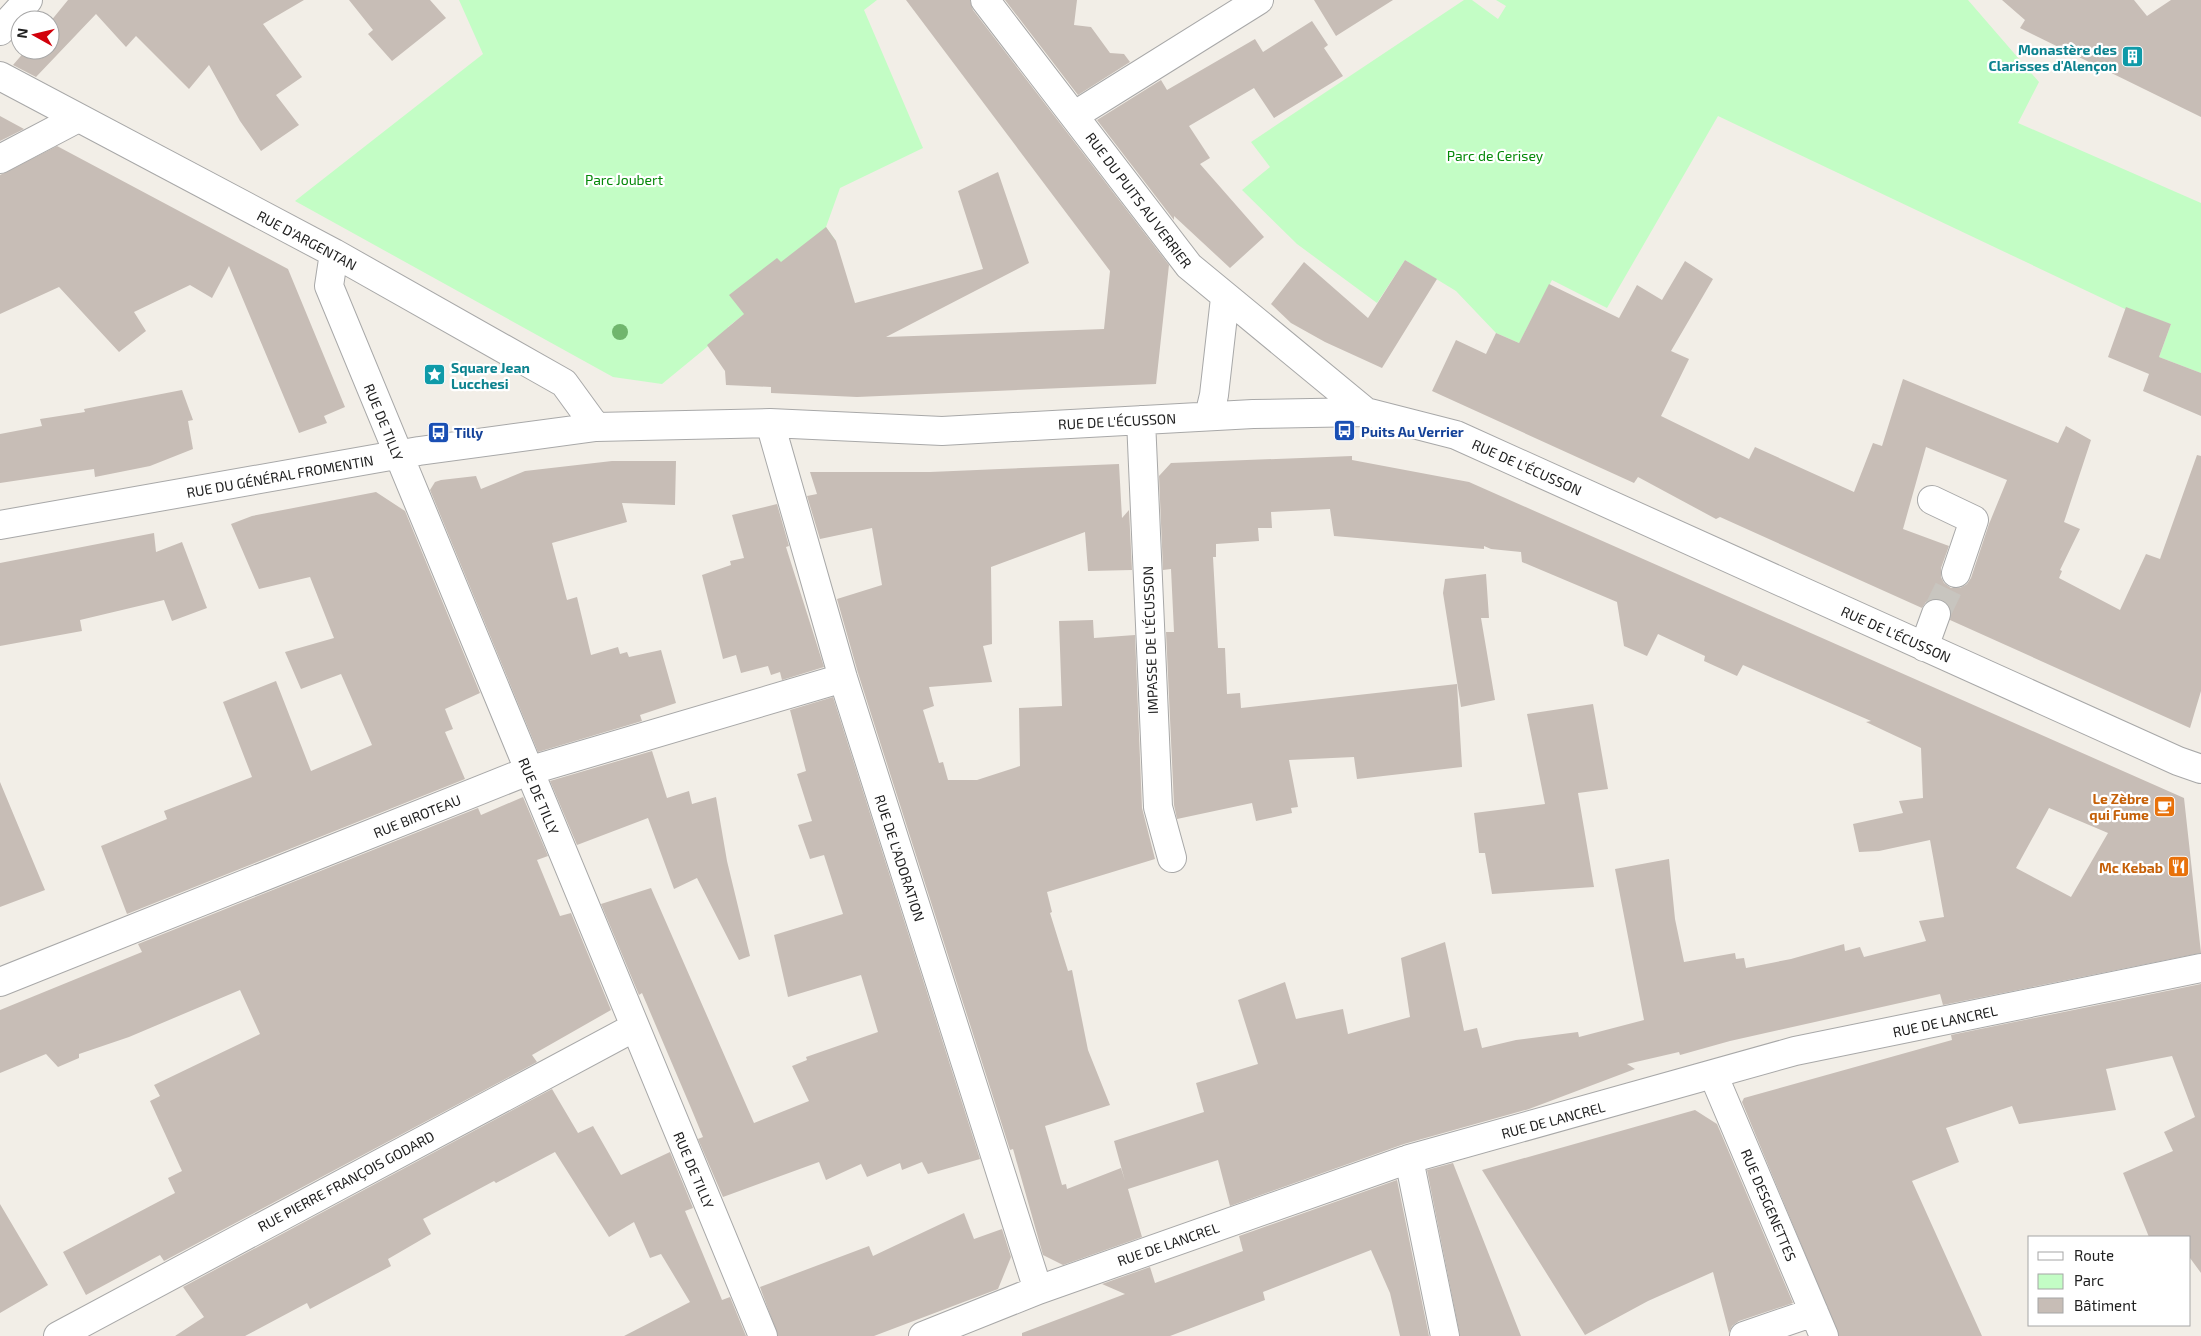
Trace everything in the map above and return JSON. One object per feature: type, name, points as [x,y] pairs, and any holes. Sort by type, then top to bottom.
[{"type":"street","points":[[0,31],[28,0]]},
{"type":"street","name":"RUE DU PUITS AU VERRIER","points":[[985,0],[1189,266],[1225,298],[1366,412]]},
{"type":"street","points":[[1075,116],[1259,0]]},
{"type":"street","name":"RUE D'ARGENTAN","points":[[0,76],[334,253],[564,383],[596,427]]},
{"type":"street","points":[[0,158],[78,118]]},
{"type":"street","name":"RUE DE TILLY","points":[[334,253],[329,286],[763,1336]]},
{"type":"street","points":[[1209,416],[1214,394],[1225,298]]},
{"type":"street","name":"RUE DE L'ÉCUSSON","points":[[770,423],[942,431],[1209,416],[1366,412],[1456,435],[2178,761],[2201,769]]},
{"type":"street","name":"IMPASSE DE L'ÉCUSSON","points":[[1141,420],[1158,807],[1172,858]]},
{"type":"street","name":"RUE DU GÉNÉRAL FROMENTIN","points":[[0,526],[398,455],[596,427],[770,423]]},
{"type":"street","name":"RUE DE L'ADORATION","points":[[770,423],[844,678],[1038,1290]]},
{"type":"street","points":[[1932,500],[1974,520],[1956,573]]},
{"type":"street","points":[[1924,647],[1936,614]]},
{"type":"street","name":"RUE BIROTEAU","points":[[0,982],[528,771],[844,678]]},
{"type":"street","name":"RUE DE LANCREL","points":[[923,1336],[1038,1290],[1409,1159],[1795,1052],[2201,968]]},
{"type":"street","name":"RUE PIERRE FRANÇOIS GODARD","points":[[58,1336],[635,1027]]},
{"type":"street","name":"RUE DESGENETTES","points":[[1713,1074],[1819,1324]]},
{"type":"street","points":[[1409,1159],[1445,1336]]},
{"type":"street","points":[[1744,1336],[1819,1324]]},
{"type":"green space","name":"Parc Joubert","points":[[459,0],[877,0],[864,10],[923,148],[840,188],[826,227],[836,241],[728,327],[729,329],[662,384],[613,377],[295,201],[483,54]]},
{"type":"green space","name":"Parc de Cerisey","points":[[1464,0],[1472,0],[1498,19],[1506,6],[1496,0],[1968,0],[2039,82],[2018,123],[2201,203],[2201,373],[2159,357],[2171,324],[2125,309],[1718,116],[1607,308],[1552,280],[1519,343],[1496,333],[1456,291],[1405,260],[1377,303],[1297,244],[1242,190],[1270,167],[1251,142]]},
{"type":"building","points":[[68,0],[304,0],[263,24],[302,77],[276,95],[299,125],[261,151],[240,121],[209,65],[189,89],[136,36],[126,47],[96,14],[60,52],[60,10]]},
{"type":"building","points":[[349,0],[430,0],[446,18],[392,61],[368,34],[373,30]]},
{"type":"building","points":[[906,0],[970,0],[973,10],[1169,265],[1156,384],[857,397],[771,393],[771,387],[726,385],[725,371],[707,345],[744,314],[729,295],[777,258],[781,262],[826,227],[836,241],[855,303],[983,269],[958,191],[998,172],[1029,263],[886,337],[1104,329],[1110,271]]},
{"type":"building","points":[[1005,0],[1077,0],[1074,25],[1091,27],[1110,53],[1124,54],[1130,62],[1078,95]]},
{"type":"building","points":[[1314,0],[1393,0],[1336,36]]},
{"type":"building","name":"Monastère des Clarisses d'Alençon","points":[[2002,0],[2134,0],[2147,16],[2171,0],[2201,0],[2201,117],[2020,28],[2025,20]]},
{"type":"building","points":[[1312,21],[1328,45],[1324,48],[1343,76],[1274,118],[1254,88],[1189,126],[1210,158],[1200,164],[1264,237],[1230,268],[1174,216],[1174,220],[1097,120],[1161,80],[1167,90],[1255,39],[1263,52]]},
{"type":"building","points":[[17,60],[52,60],[36,77],[13,65]]},
{"type":"building","points":[[0,116],[24,129],[0,141]]},
{"type":"building","points":[[57,146],[288,269],[345,407],[324,416],[327,423],[299,433],[229,266],[212,298],[190,285],[134,312],[146,331],[119,352],[59,287],[0,314],[0,175]]},
{"type":"building","points":[[1405,260],[1437,279],[1382,368],[1325,342],[1291,323],[1271,304],[1304,262],[1368,318]]},
{"type":"building","points":[[1685,261],[1713,279],[1671,351],[1689,359],[1661,416],[1749,459],[1755,447],[1854,492],[1873,443],[1882,446],[1903,379],[2058,443],[2066,426],[2091,440],[2064,522],[2080,529],[2060,570],[2062,571],[2059,578],[2120,610],[2146,554],[2160,559],[2197,455],[2201,456],[2201,691],[2190,728],[1950,620],[1951,611],[1948,604],[1942,600],[1933,599],[1926,602],[1922,608],[1720,517],[1716,519],[1638,477],[1634,483],[1432,391],[1456,340],[1486,354],[1496,333],[1519,343],[1549,284],[1619,318],[1637,285],[1662,300]],"holes":[[[1926,447],[2007,480],[1989,524],[1971,578],[1967,584],[1960,588],[1951,588],[1944,583],[1941,577],[1941,568],[1949,546],[1903,529]]]},
{"type":"building","points":[[2126,307],[2171,324],[2159,357],[2201,373],[2201,416],[2143,391],[2149,374],[2108,357]]},
{"type":"building","points":[[182,390],[193,420],[188,421],[193,449],[150,466],[95,477],[94,469],[0,483],[0,434],[42,426],[40,419],[85,412],[84,409]]},
{"type":"building","points":[[1352,456],[1352,460],[1469,482],[2184,798],[2201,953],[1943,1005],[1940,994],[1730,1041],[1680,1055],[1679,1052],[1627,1064],[1635,1069],[1529,1109],[1404,1144],[1230,1206],[1218,1160],[1128,1189],[1142,1237],[1063,1265],[1043,1255],[1013,1149],[1010,1150],[858,673],[837,599],[882,585],[872,528],[820,539],[807,496],[817,494],[810,472],[930,472],[1119,464],[1122,518],[1129,510],[1132,570],[1088,571],[1085,532],[991,567],[992,644],[983,646],[992,682],[929,687],[934,706],[923,710],[939,763],[943,762],[948,780],[977,780],[1020,766],[1019,708],[1062,706],[1059,621],[1093,620],[1094,638],[1135,635],[1142,808],[1155,859],[1047,892],[1052,912],[1050,913],[1068,971],[1072,970],[1088,1050],[1110,1105],[1045,1126],[1062,1185],[1066,1184],[1067,1189],[1121,1168],[1125,1181],[1114,1141],[1204,1112],[1196,1083],[1258,1064],[1238,1000],[1285,982],[1296,1019],[1343,1009],[1348,1034],[1410,1017],[1401,958],[1445,942],[1464,1031],[1477,1028],[1482,1048],[1516,1040],[1578,1032],[1579,1037],[1644,1020],[1615,869],[1669,859],[1675,919],[1684,962],[1735,953],[1736,959],[1744,958],[1746,968],[1791,959],[1844,944],[1845,951],[1860,947],[1864,957],[1926,941],[1919,921],[1944,917],[1930,840],[1879,851],[1859,852],[1853,824],[1903,813],[1899,801],[1923,798],[1921,748],[1866,722],[1871,721],[1743,665],[1737,676],[1704,661],[1705,656],[1658,634],[1647,656],[1624,646],[1617,602],[1522,562],[1521,552],[1491,549],[1484,546],[1484,549],[1334,536],[1330,509],[1271,512],[1272,528],[1258,528],[1259,541],[1216,544],[1216,557],[1213,557],[1218,648],[1225,648],[1227,694],[1240,693],[1241,708],[1457,684],[1462,767],[1357,779],[1354,757],[1289,760],[1298,807],[1291,808],[1292,813],[1256,821],[1252,803],[1177,819],[1174,805],[1166,632],[1174,632],[1171,569],[1163,570],[1159,476],[1171,463]],"holes":[[[2049,808],[2108,833],[2071,897],[2016,868]]]},
{"type":"building","points":[[612,461],[676,461],[675,505],[622,503],[627,522],[552,543],[567,600],[577,597],[591,655],[618,647],[620,654],[627,652],[629,657],[661,650],[676,703],[640,715],[642,721],[538,752],[430,490],[435,482],[441,480],[476,476],[481,489],[525,471]]},
{"type":"building","points":[[376,492],[405,511],[480,693],[445,709],[453,729],[445,732],[465,779],[127,914],[101,846],[167,819],[164,811],[252,777],[223,702],[276,681],[311,771],[372,745],[341,674],[301,689],[285,652],[334,638],[310,577],[259,589],[231,524],[252,516]]},
{"type":"building","points":[[777,504],[789,546],[786,547],[824,667],[782,680],[780,672],[771,675],[768,666],[741,673],[736,655],[723,659],[702,575],[731,565],[730,561],[744,558],[732,515]]},
{"type":"building","points":[[154,533],[156,552],[182,542],[207,608],[172,621],[164,600],[80,620],[82,631],[0,646],[0,563]]},
{"type":"building","points":[[1486,574],[1489,618],[1481,618],[1495,700],[1461,707],[1443,593],[1445,579]]},
{"type":"building","points":[[833,697],[980,1159],[928,1174],[922,1162],[902,1170],[900,1163],[867,1177],[861,1164],[826,1180],[819,1162],[723,1197],[698,1139],[703,1137],[691,1108],[642,993],[639,995],[601,904],[651,888],[754,1123],[809,1101],[792,1066],[807,1060],[806,1057],[878,1032],[861,975],[788,997],[774,935],[843,914],[824,855],[810,859],[798,825],[812,821],[797,774],[806,771],[790,710]]},
{"type":"building","points":[[1593,704],[1608,789],[1578,793],[1594,887],[1492,894],[1485,853],[1479,853],[1474,813],[1545,804],[1527,714]]},
{"type":"building","points":[[652,751],[667,798],[689,791],[692,804],[716,797],[727,861],[750,956],[739,960],[697,878],[674,889],[648,818],[577,845],[550,781]]},
{"type":"building","points":[[0,782],[45,890],[0,907]]},
{"type":"building","points":[[523,797],[548,856],[537,860],[560,916],[571,913],[611,1010],[532,1055],[537,1062],[164,1261],[160,1255],[86,1295],[63,1252],[175,1193],[168,1178],[182,1171],[150,1101],[160,1096],[154,1085],[260,1034],[240,990],[129,1037],[79,1054],[79,1058],[58,1067],[46,1054],[0,1073],[0,1010],[142,952],[138,944],[478,808],[481,815]]},
{"type":"building","points":[[2201,984],[2201,1273],[2191,1259],[2191,1236],[2149,1236],[2123,1173],[2173,1151],[2164,1132],[2195,1117],[2172,1056],[2106,1069],[2116,1110],[2019,1124],[2012,1106],[1946,1128],[1959,1162],[1912,1181],[1982,1336],[1839,1336],[1742,1102],[1744,1098],[1952,1040],[1951,1035]]},
{"type":"building","points":[[552,1089],[578,1133],[593,1126],[621,1175],[670,1152],[693,1208],[685,1211],[722,1300],[730,1297],[746,1336],[624,1336],[690,1302],[661,1254],[650,1258],[634,1222],[609,1237],[555,1152],[496,1183],[494,1181],[423,1219],[431,1234],[388,1259],[391,1266],[310,1309],[307,1303],[245,1336],[175,1336],[204,1317],[183,1287]]},
{"type":"building","points":[[1695,1110],[1717,1124],[1793,1303],[1739,1321],[1732,1326],[1729,1333],[1713,1272],[1648,1301],[1585,1335],[1482,1170]]},
{"type":"building","points":[[1453,1163],[1521,1336],[1460,1336],[1427,1170]]},
{"type":"building","points":[[1397,1180],[1429,1336],[1400,1336],[1390,1293],[1371,1250],[1263,1292],[1265,1300],[1170,1336],[1022,1336],[1022,1333],[1125,1294],[1102,1284],[1150,1267],[1155,1283],[1243,1251],[1239,1236]]},
{"type":"building","points":[[0,1204],[48,1285],[0,1313]]},
{"type":"building","points":[[964,1213],[974,1239],[1002,1229],[1011,1257],[998,1289],[874,1336],[778,1336],[760,1287],[869,1246],[873,1256]]},
{"type":"tunnel","points":[[1936,614],[1956,573]]},
{"type":"place","name":"Monastère des Clarisses d'Alençon","points":[[2133,57]]},
{"type":"place","name":"Square Jean Lucchesi","points":[[435,375]]},
{"type":"place","name":"Puits Au Verrier","points":[[1345,431]]},
{"type":"place","name":"Tilly","points":[[438,432]]},
{"type":"place","name":"Le Zèbre qui Fume","points":[[2165,806]]},
{"type":"place","name":"Mc Kebab","points":[[2179,867]]}]
